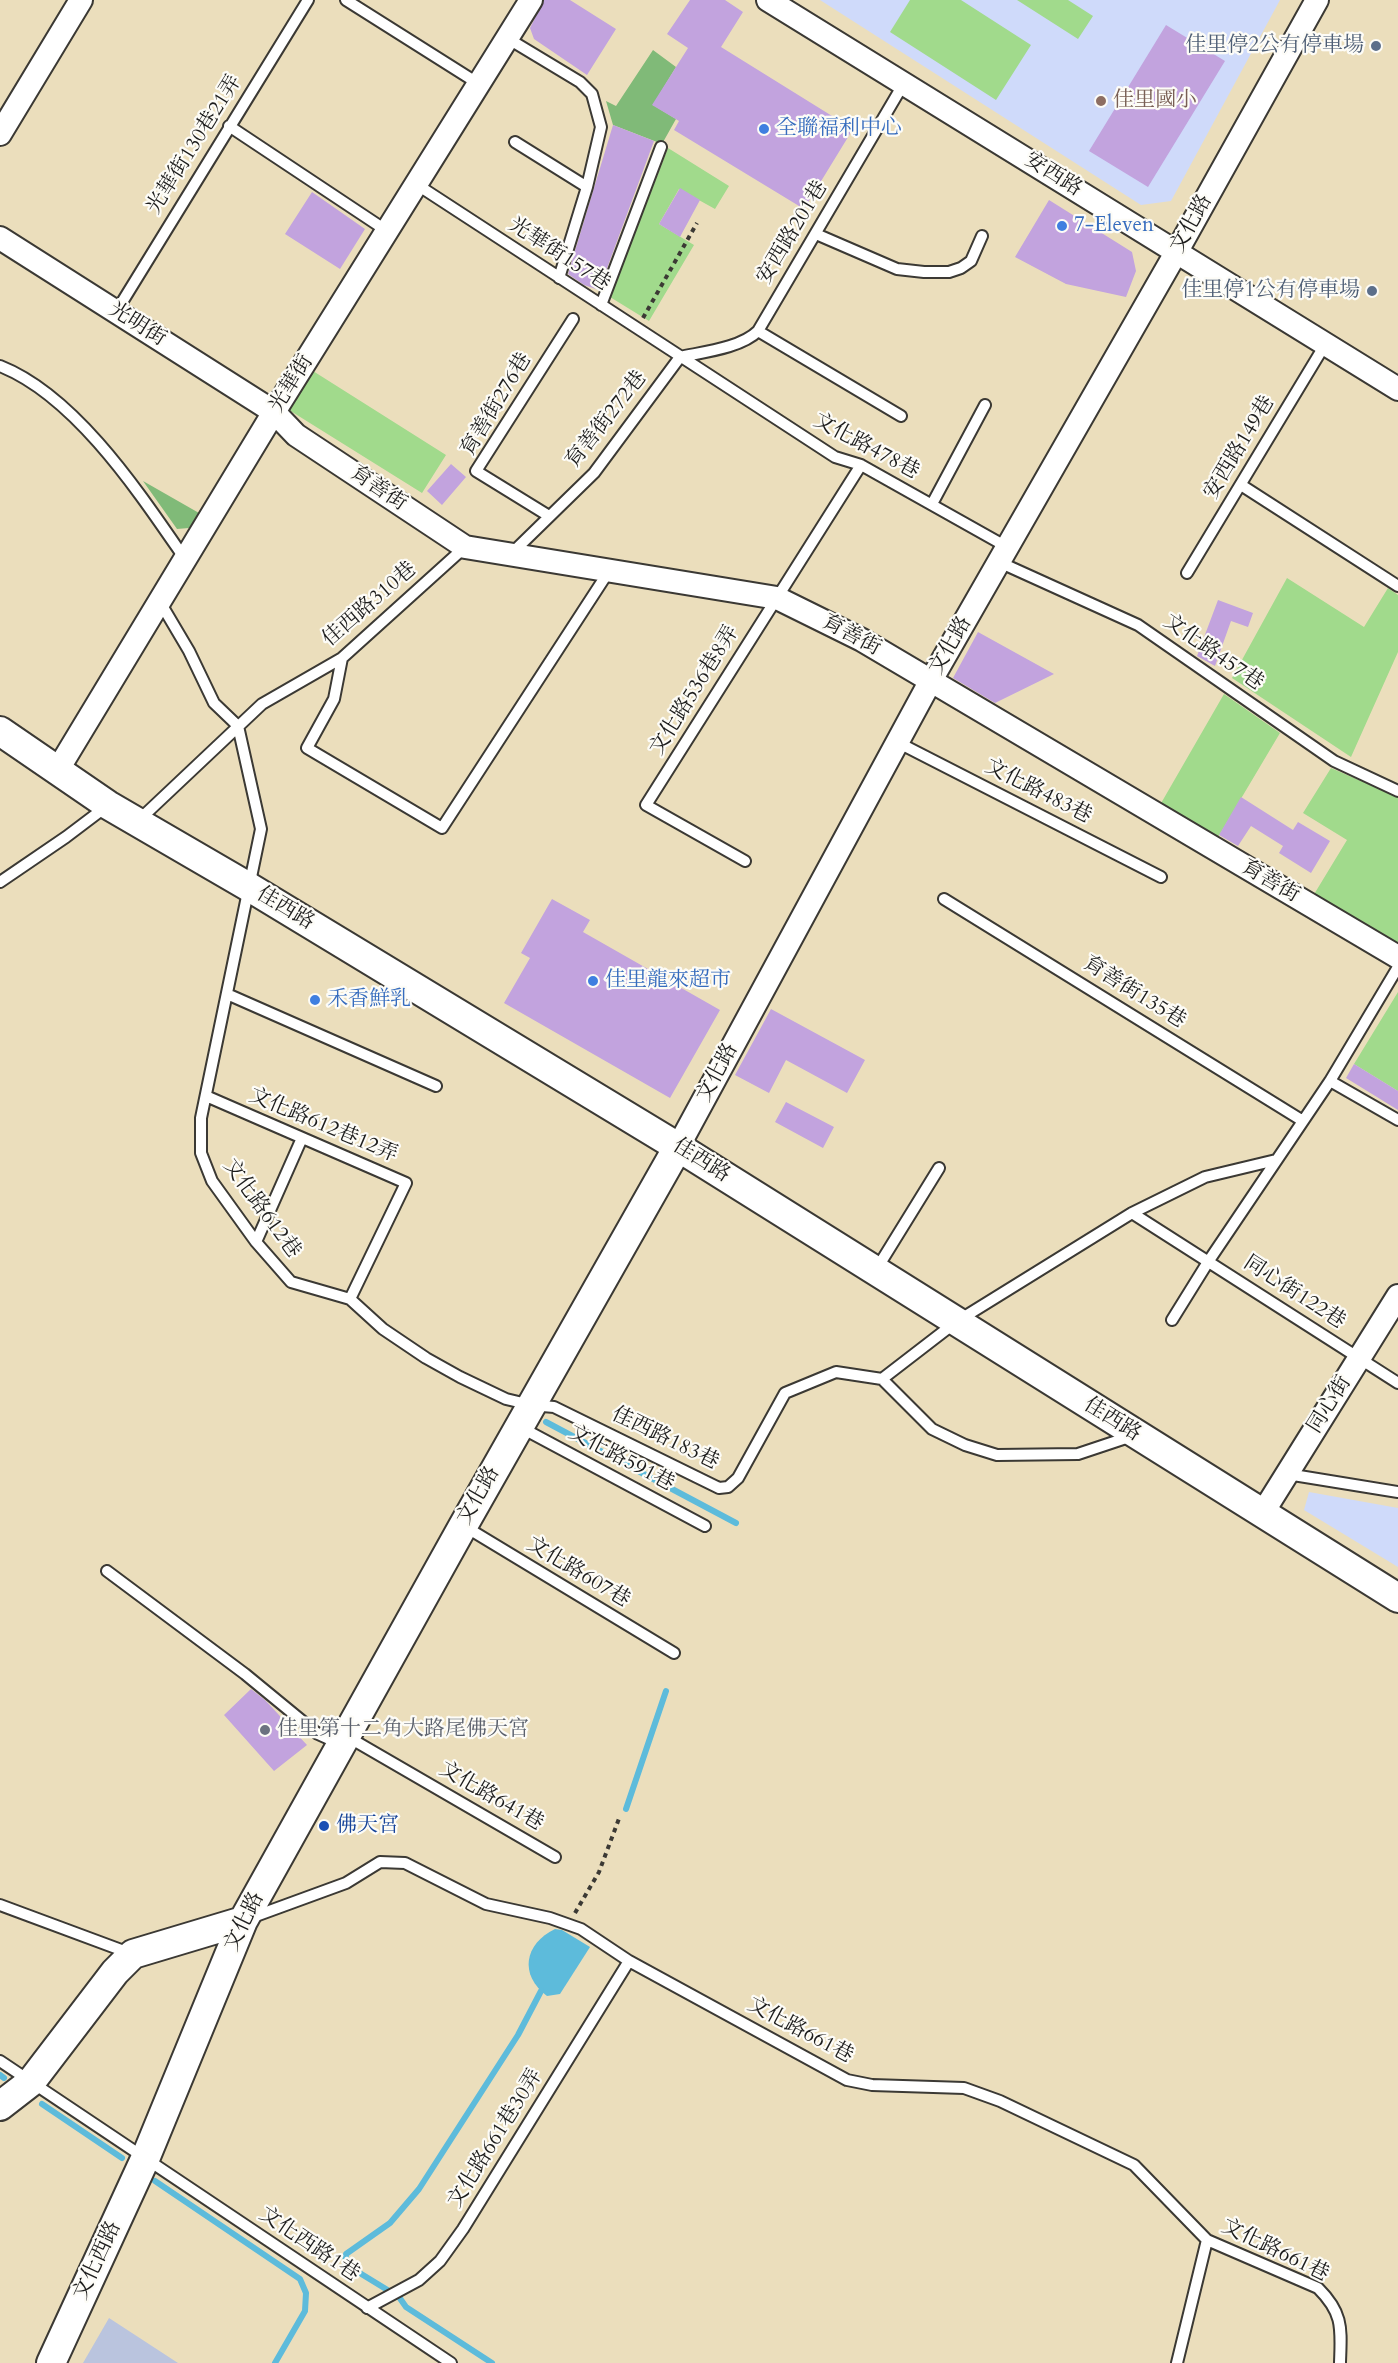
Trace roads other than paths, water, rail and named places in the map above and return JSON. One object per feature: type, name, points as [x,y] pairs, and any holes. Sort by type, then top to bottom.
[{"type":"street","points":[[0,134],[81,0]]},
{"type":"street","name":"光華街","points":[[57,771],[274,412],[531,0]]},
{"type":"street","name":"安西路","points":[[768,0],[1398,389]]},
{"type":"street","name":"文化路","points":[[145,2159],[243,1920],[342,1740],[678,1147],[930,682],[1177,251],[1317,0]]},
{"type":"street","name":"光明街","points":[[0,238],[274,412]]},
{"type":"street","name":"育善街","points":[[274,412],[296,435],[465,547],[777,598],[862,640],[1398,957]]},
{"type":"street","name":"佳西路","points":[[0,730],[108,805],[249,887],[678,1147],[1398,1598]]},
{"type":"street","name":"同心街","points":[[1262,1514],[1398,1296]]},
{"type":"street","points":[[0,2106],[31,2082],[115,1972],[133,1954],[243,1920]]},
{"type":"street","name":"文化西路","points":[[51,2363],[145,2159]]},
{"type":"lane","name":"光華街130巷21弄","points":[[116,312],[308,0]]},
{"type":"lane","points":[[346,0],[478,84]]},
{"type":"lane","points":[[507,38],[580,82],[592,94],[600,127],[587,187],[559,278]]},
{"type":"lane","name":"安西路201巷","points":[[758,331],[904,83]]},
{"type":"lane","points":[[229,126],[387,231]]},
{"type":"lane","points":[[515,142],[587,187]]},
{"type":"lane","points":[[601,305],[661,147]]},
{"type":"lane","name":"光華街157巷","points":[[416,184],[680,357]]},
{"type":"lane","points":[[816,234],[897,269],[924,272],[949,272],[961,268],[971,261],[982,237]]},
{"type":"lane","name":"育善街276巷","points":[[549,516],[476,471],[573,319]]},
{"type":"lane","points":[[680,357],[742,342],[751,338],[758,331],[901,416]]},
{"type":"lane","name":"安西路149巷","points":[[1187,573],[1326,343]]},
{"type":"lane","name":"文化路478巷","points":[[680,357],[835,457],[861,465],[932,504],[1003,554]]},
{"type":"lane","name":"育善街272巷","points":[[510,555],[594,473],[680,357]]},
{"type":"lane","points":[[0,366],[13,371],[55,399],[129,480],[186,560]]},
{"type":"lane","points":[[932,504],[985,405]]},
{"type":"lane","name":"文化路536巷8弄","points":[[745,861],[646,805],[861,465]]},
{"type":"lane","points":[[1240,485],[1398,586]]},
{"type":"lane","name":"佳西路310巷","points":[[138,821],[262,704],[342,658],[465,547]]},
{"type":"lane","name":"文化路457巷","points":[[1003,554],[1138,625],[1334,761],[1396,786]]},
{"type":"lane","points":[[342,658],[334,699],[307,748],[442,828],[609,571]]},
{"type":"lane","points":[[159,603],[189,651],[214,703],[238,726],[261,829],[249,887]]},
{"type":"lane","name":"文化路483巷","points":[[897,742],[1161,877]]},
{"type":"lane","points":[[0,882],[108,805]]},
{"type":"lane","name":"文化路612巷","points":[[249,887],[201,1118],[201,1153],[212,1181],[256,1242],[291,1282],[350,1299],[383,1329],[426,1358],[506,1399],[525,1416]]},
{"type":"lane","name":"育善街135巷","points":[[944,899],[1303,1121]]},
{"type":"lane","points":[[1172,1320],[1208,1262],[1330,1081],[1398,967]]},
{"type":"lane","points":[[227,994],[436,1086]]},
{"type":"lane","points":[[1330,1081],[1398,1119]]},
{"type":"lane","name":"文化路612巷12弄","points":[[206,1096],[406,1183],[350,1299]]},
{"type":"lane","points":[[256,1242],[302,1138]]},
{"type":"lane","points":[[1136,1435],[1078,1454],[997,1455],[964,1445],[932,1429],[882,1379],[956,1322],[1132,1213],[1205,1177],[1276,1160]]},
{"type":"lane","points":[[875,1271],[939,1168]]},
{"type":"lane","name":"同心街122巷","points":[[1132,1213],[1398,1383]]},
{"type":"lane","name":"佳西路183巷","points":[[525,1416],[554,1407],[719,1488],[728,1487],[738,1478],[785,1393],[836,1372],[882,1379]]},
{"type":"lane","name":"文化路591巷","points":[[525,1416],[705,1526]]},
{"type":"lane","points":[[1287,1474],[1398,1492]]},
{"type":"lane","name":"文化路607巷","points":[[463,1526],[674,1653]]},
{"type":"lane","name":"文化路641巷","points":[[107,1571],[245,1674],[318,1734],[342,1740],[555,1857]]},
{"type":"lane","name":"文化路661巷","points":[[243,1920],[346,1883],[380,1862],[405,1863],[486,1904],[550,1918],[581,1929],[629,1961],[847,2080],[872,2085],[964,2088],[1000,2101],[1134,2165],[1208,2240],[1318,2288],[1332,2302],[1341,2328],[1340,2363]]},
{"type":"lane","points":[[0,1905],[133,1954]]},
{"type":"lane","name":"文化路661巷30弄","points":[[367,2308],[419,2280],[440,2261],[463,2229],[629,1961]]},
{"type":"lane","name":"文化西路1巷","points":[[0,2061],[451,2363]]},
{"type":"lane","points":[[1177,2363],[1208,2240]]},
{"type":"water","points":[[555,1929],[562,1930],[590,1947],[560,1994],[547,1996],[532,1979],[529,1960],[531,1951],[537,1943]]},
{"type":"waterway","points":[[546,1422],[736,1523]]},
{"type":"waterway","points":[[626,1809],[666,1691]]},
{"type":"waterway","points":[[492,2363],[406,2307],[399,2297],[345,2264],[346,2254],[390,2223],[419,2189],[518,2035],[541,1991]]},
{"type":"waterway","points":[[0,2075],[4,2078]]},
{"type":"waterway","points":[[42,2104],[122,2158]]},
{"type":"waterway","points":[[155,2181],[300,2279],[306,2293],[305,2311],[275,2363]]},
{"type":"place","name":"佳里停2公有停車場","points":[[1376,46]]},
{"type":"place","name":"佳里國小","points":[[1101,101]]},
{"type":"place","name":"全聯福利中心","points":[[764,129]]},
{"type":"place","name":"7-Eleven","points":[[1062,226]]},
{"type":"place","name":"佳里停1公有停車場","points":[[1372,291]]},
{"type":"place","name":"佳里龍來超市","points":[[593,981]]},
{"type":"place","name":"禾香鮮乳","points":[[315,1000]]},
{"type":"place","name":"佳里第十二角大路尾佛天宮","points":[[265,1730]]},
{"type":"place","name":"佛天宮","points":[[324,1826]]}]
